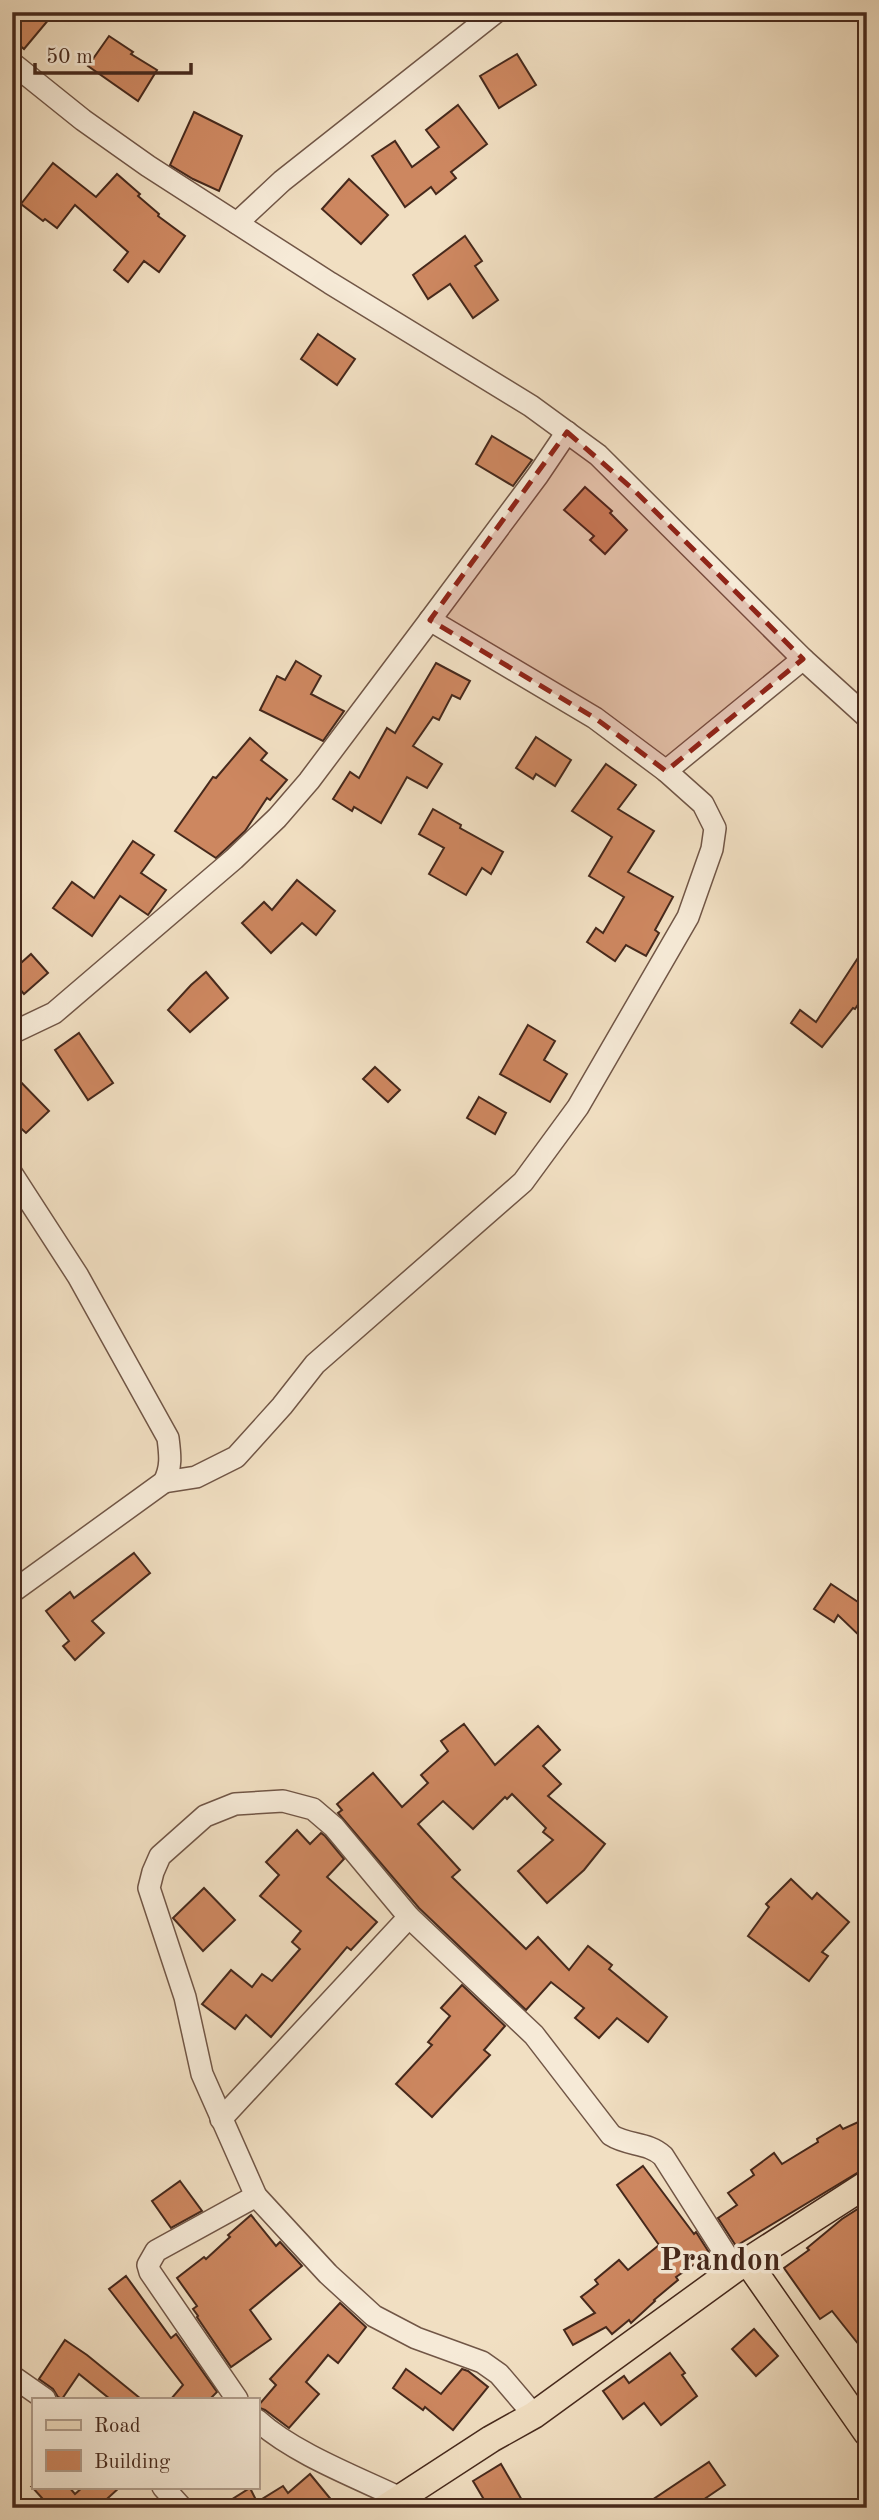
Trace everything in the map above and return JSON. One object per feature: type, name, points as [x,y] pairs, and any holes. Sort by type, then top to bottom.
[{"type":"main road","points":[[393,2503],[491,2439],[534,2415],[741,2265],[867,2184]]},
{"type":"main road","points":[[741,2265],[867,2433]]},
{"type":"street","points":[[237,223],[282,181],[496,12]]},
{"type":"street","points":[[13,64],[83,120],[148,166],[531,406],[567,432],[598,456],[635,491],[803,659],[867,717]]},
{"type":"street","points":[[12,1033],[62,1007],[234,859],[277,818],[309,781],[430,621],[567,432]]},
{"type":"street","points":[[164,1482],[196,1477],[236,1457],[315,1364],[523,1182],[578,1107],[688,917],[715,838],[715,828],[703,804],[666,771],[595,718],[430,621]]},
{"type":"street","points":[[666,771],[803,659]]},
{"type":"street","points":[[12,1174],[78,1276],[168,1438],[170,1472],[164,1482],[12,1592]]},
{"type":"street","points":[[534,2415],[499,2374],[482,2362],[416,2338],[374,2316],[328,2274],[256,2196],[202,2074],[185,1997],[149,1888],[160,1856],[205,1816],[235,1804],[283,1801],[313,1808],[334,1827],[409,1917],[534,2035],[611,2135],[620,2141],[648,2146],[663,2156],[741,2265]]},
{"type":"street","points":[[221,2119],[409,1917]]},
{"type":"street","points":[[236,2398],[150,2272],[148,2265],[156,2251],[256,2196]]},
{"type":"street","points":[[12,2376],[44,2398]]},
{"type":"street","points":[[259,2422],[267,2430],[393,2503]]},
{"type":"street","points":[[164,2488],[182,2508]]},
{"type":"highlighted area","points":[[567,432],[635,491],[803,659],[666,771],[595,718],[430,620]]},
{"type":"building","points":[[12,12],[55,12],[24,49],[12,39]]},
{"type":"building","points":[[109,36],[157,70],[138,101],[88,66]]},
{"type":"building","points":[[517,54],[536,85],[499,108],[480,76]]},
{"type":"building","points":[[458,105],[487,144],[451,172],[456,178],[436,194],[431,187],[405,207],[372,156],[395,141],[412,167],[439,147],[426,130]]},
{"type":"building","points":[[194,112],[242,136],[219,191],[170,165]]},
{"type":"building","points":[[53,163],[96,197],[117,174],[140,194],[138,196],[159,214],[158,216],[185,236],[159,272],[144,261],[128,282],[114,270],[128,252],[75,205],[57,228],[21,204]]},
{"type":"building","points":[[349,179],[388,215],[361,244],[322,209]]},
{"type":"building","points":[[465,236],[482,261],[475,266],[498,300],[473,318],[450,284],[428,299],[413,275]]},
{"type":"building","points":[[318,334],[355,359],[337,385],[301,359]]},
{"type":"building","points":[[492,436],[532,460],[513,486],[476,464]]},
{"type":"building","points":[[585,487],[612,511],[610,513],[627,530],[605,554],[590,540],[594,536],[564,510]]},
{"type":"building","points":[[296,661],[321,676],[311,694],[344,711],[323,741],[260,710],[277,676],[285,680]]},
{"type":"building","points":[[436,663],[470,681],[460,699],[452,695],[439,720],[433,717],[413,746],[442,764],[427,788],[407,777],[381,823],[354,807],[352,811],[333,799],[350,772],[359,778],[387,728],[395,733]]},
{"type":"building","points":[[536,737],[571,760],[555,786],[536,774],[533,779],[516,768]]},
{"type":"building","points":[[250,738],[267,753],[261,760],[287,780],[270,800],[267,798],[245,831],[216,858],[175,831],[213,777],[216,778]]},
{"type":"building","points":[[606,764],[636,785],[618,809],[654,831],[628,872],[673,897],[655,930],[659,933],[646,956],[626,945],[615,961],[587,942],[596,928],[603,933],[624,897],[589,876],[612,837],[572,811]]},
{"type":"building","points":[[433,809],[503,852],[491,874],[482,868],[466,895],[429,874],[444,848],[419,834]]},
{"type":"building","points":[[133,841],[154,855],[141,873],[166,890],[148,915],[120,896],[92,936],[53,908],[72,882],[94,898]]},
{"type":"building","points":[[297,880],[335,911],[316,935],[302,923],[271,953],[242,923],[264,902],[272,910]]},
{"type":"building","points":[[867,944],[867,991],[822,1047],[791,1023],[800,1010],[816,1022]]},
{"type":"building","points":[[31,954],[48,973],[24,994],[12,980],[12,971]]},
{"type":"building","points":[[206,972],[228,998],[190,1032],[168,1010]]},
{"type":"building","points":[[528,1025],[555,1041],[544,1060],[567,1074],[550,1102],[500,1074]]},
{"type":"building","points":[[79,1033],[113,1083],[88,1100],[55,1050]]},
{"type":"building","points":[[375,1067],[400,1090],[388,1102],[363,1079]]},
{"type":"building","points":[[12,1073],[49,1111],[26,1133],[12,1120]]},
{"type":"building","points":[[479,1097],[506,1113],[495,1134],[467,1118]]},
{"type":"building","points":[[134,1553],[150,1573],[92,1621],[104,1633],[75,1660],[63,1646],[69,1641],[46,1611],[70,1592],[74,1598]]},
{"type":"building","points":[[831,1584],[867,1608],[867,1643],[838,1615],[834,1622],[814,1609]]},
{"type":"building","points":[[464,1724],[495,1765],[538,1726],[560,1750],[543,1766],[561,1784],[548,1796],[605,1844],[584,1870],[547,1903],[518,1871],[553,1840],[543,1832],[546,1828],[512,1794],[507,1799],[505,1797],[473,1829],[443,1801],[418,1824],[460,1870],[452,1877],[526,1949],[538,1937],[569,1970],[588,1946],[612,1965],[609,1969],[667,2017],[648,2042],[617,2018],[599,2038],[575,2018],[584,2008],[551,1982],[526,2010],[419,1908],[338,1813],[342,1810],[337,1804],[373,1773],[402,1807],[428,1783],[421,1775],[448,1751],[441,1741]]},
{"type":"building","points":[[297,1830],[310,1844],[321,1833],[325,1836],[344,1859],[327,1877],[377,1922],[351,1950],[347,1947],[271,2037],[246,2015],[235,2029],[202,2004],[231,1970],[252,1987],[262,1974],[272,1981],[300,1949],[292,1942],[301,1931],[260,1896],[279,1875],[266,1862]]},
{"type":"building","points":[[791,1879],[812,1899],[817,1893],[849,1922],[822,1952],[828,1956],[809,1981],[748,1936],[769,1907],[766,1904]]},
{"type":"building","points":[[204,1888],[235,1920],[203,1951],[173,1918]]},
{"type":"building","points":[[462,1985],[505,2026],[484,2050],[490,2055],[432,2117],[396,2084],[432,2045],[428,2042],[450,2016],[441,2008]]},
{"type":"building","points":[[867,2118],[867,2167],[736,2246],[718,2218],[737,2205],[728,2193],[754,2175],[751,2170],[774,2153],[782,2164],[840,2125],[843,2129]]},
{"type":"building","points":[[643,2166],[694,2234],[696,2232],[710,2254],[676,2277],[678,2280],[631,2323],[629,2320],[612,2334],[606,2327],[573,2345],[564,2330],[595,2313],[581,2297],[598,2284],[595,2280],[619,2260],[628,2270],[659,2245],[617,2185]]},
{"type":"building","points":[[180,2181],[202,2211],[171,2228],[152,2201]]},
{"type":"building","points":[[867,2203],[867,2355],[832,2311],[820,2319],[784,2268],[809,2250],[807,2248],[842,2219]]},
{"type":"building","points":[[251,2215],[276,2246],[280,2242],[302,2266],[250,2310],[271,2339],[231,2367],[197,2317],[193,2309],[197,2306],[177,2278],[204,2257],[206,2259]]},
{"type":"building","points":[[126,2276],[171,2338],[176,2334],[217,2392],[211,2398],[172,2398],[183,2385],[109,2289]]},
{"type":"building","points":[[340,2303],[366,2327],[338,2363],[328,2355],[306,2382],[319,2394],[289,2428],[259,2408],[276,2385],[270,2379]]},
{"type":"building","points":[[754,2329],[778,2356],[756,2376],[732,2349]]},
{"type":"building","points":[[65,2340],[140,2398],[109,2398],[79,2374],[63,2398],[60,2398],[39,2379]]},
{"type":"building","points":[[670,2353],[697,2396],[661,2425],[644,2403],[623,2419],[603,2391],[624,2376],[629,2383]]},
{"type":"building","points":[[406,2369],[441,2394],[462,2369],[488,2387],[453,2430],[425,2407],[423,2410],[393,2388]]},
{"type":"building","points":[[709,2462],[725,2485],[691,2508],[640,2508]]},
{"type":"building","points":[[501,2464],[523,2502],[513,2508],[489,2508],[473,2481]]},
{"type":"building","points":[[310,2474],[338,2508],[218,2508],[250,2488],[257,2502],[283,2486],[288,2493]]},
{"type":"building","points":[[33,2488],[70,2488],[75,2494],[82,2488],[119,2488],[97,2508],[51,2508]]},
{"type":"district","name":"Prandon","points":[[720,2259]]}]
